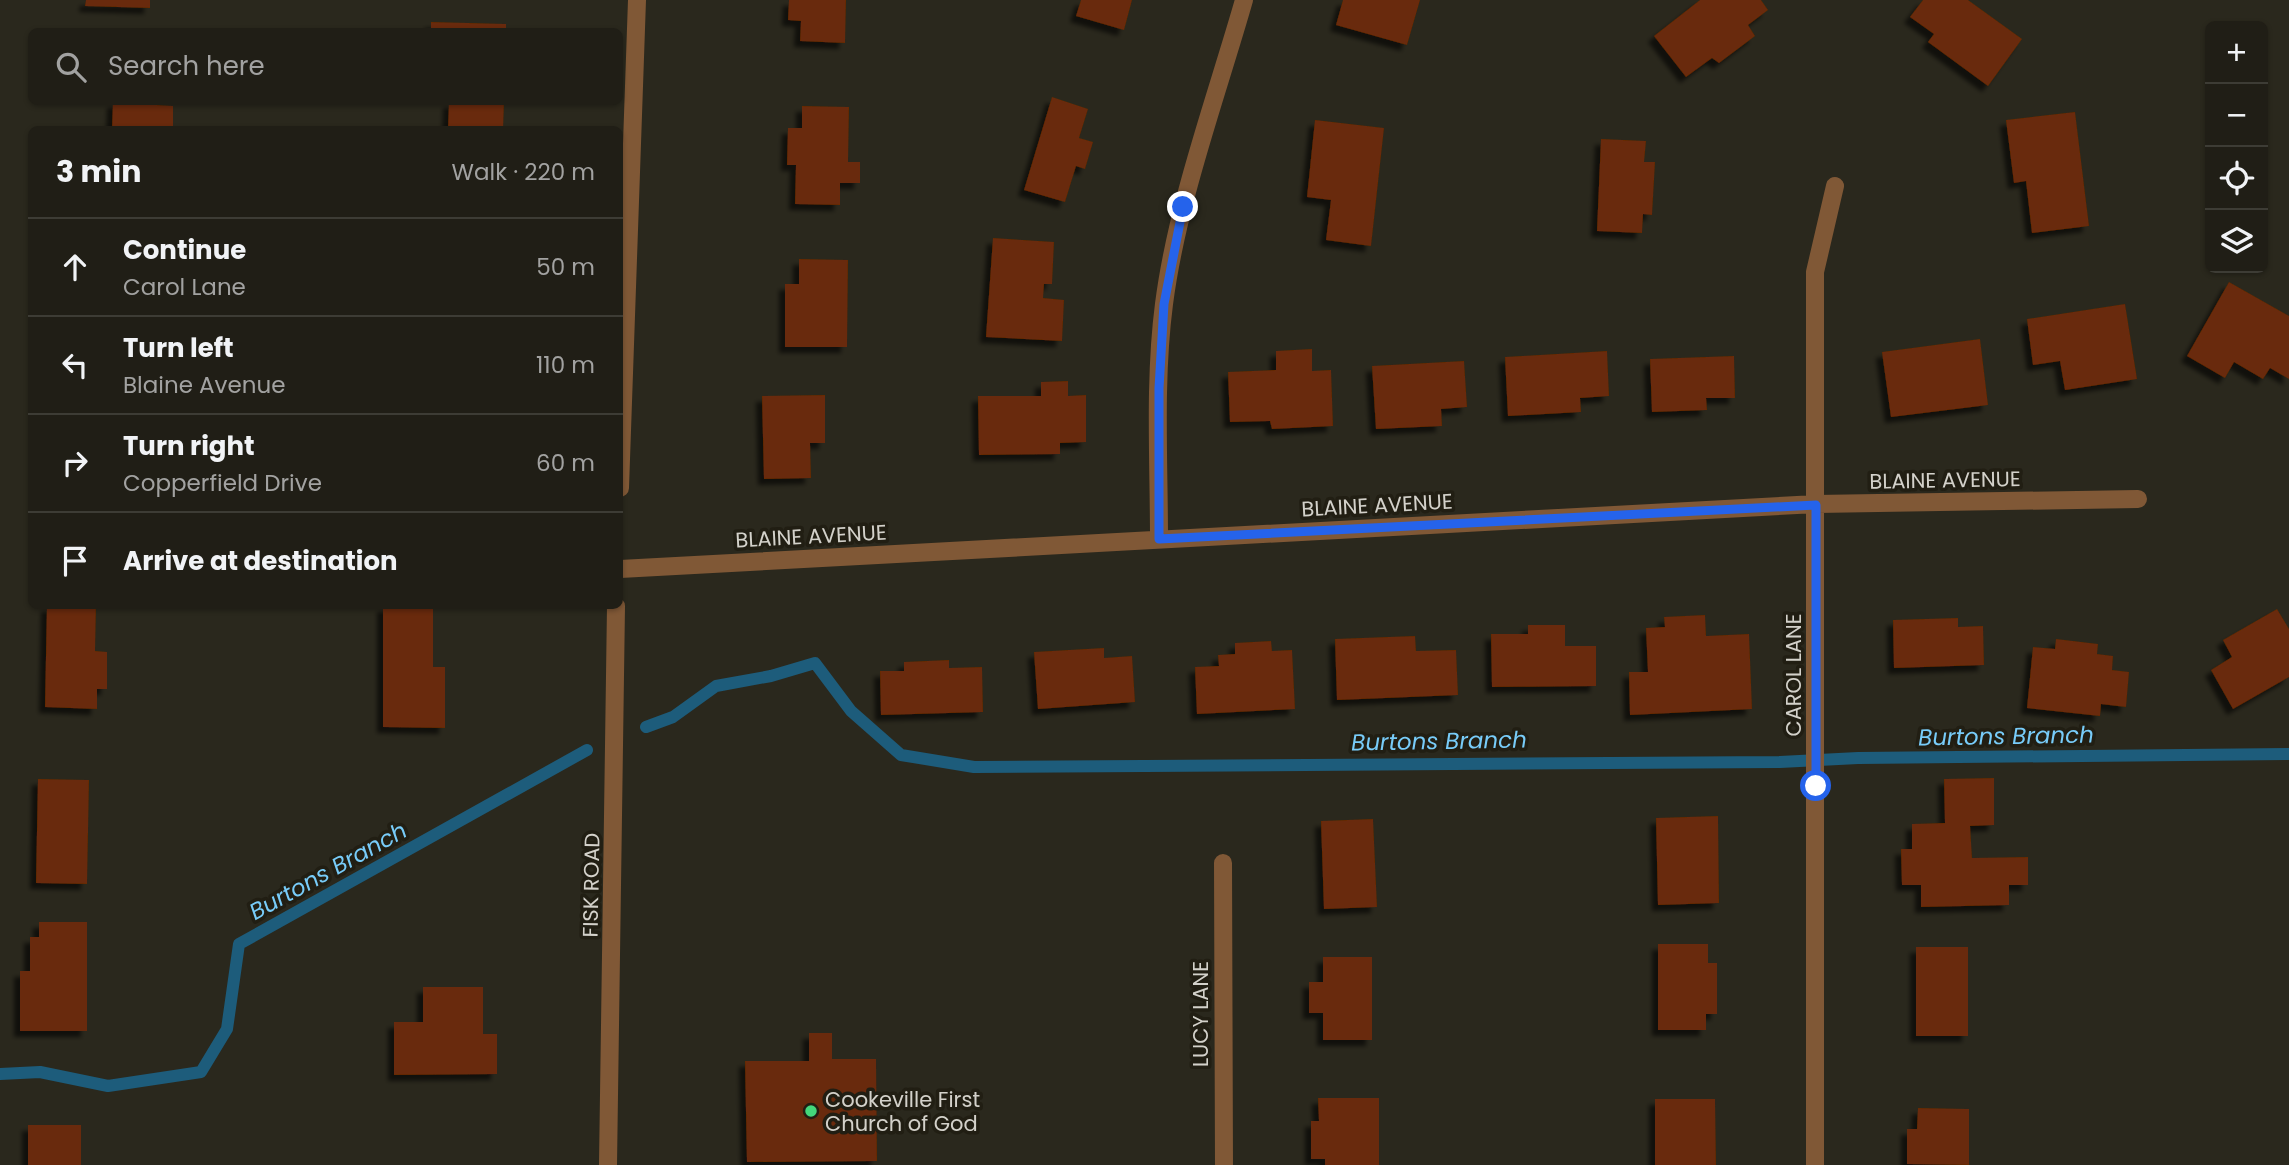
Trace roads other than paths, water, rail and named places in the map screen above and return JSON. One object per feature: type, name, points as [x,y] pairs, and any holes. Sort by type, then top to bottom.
[{"type":"street","points":[[623,402],[637,0]]},
{"type":"street","points":[[1159,539],[1159,388],[1164,304],[1183,207],[1244,0]]},
{"type":"street","name":"CAROL LANE","points":[[1815,1165],[1815,272],[1835,186]]},
{"type":"street","name":"BLAINE AVENUE","points":[[623,569],[1816,505],[2138,499]]},
{"type":"street","name":"FISK ROAD","points":[[608,1165],[616,609]]},
{"type":"street","name":"LUCY LANE","points":[[1223,863],[1224,1165]]},
{"type":"waterway","name":"Burtons Branch","points":[[646,727],[673,717],[716,686],[771,676],[815,663],[851,711],[901,755],[974,767],[1780,762],[1858,758],[2289,754]]},
{"type":"waterway","name":"Burtons Branch","points":[[0,1074],[40,1072],[108,1086],[201,1072],[227,1029],[239,944],[587,750]]},
{"type":"place","name":"Cookeville First Church of God","points":[[811,1111]]}]
